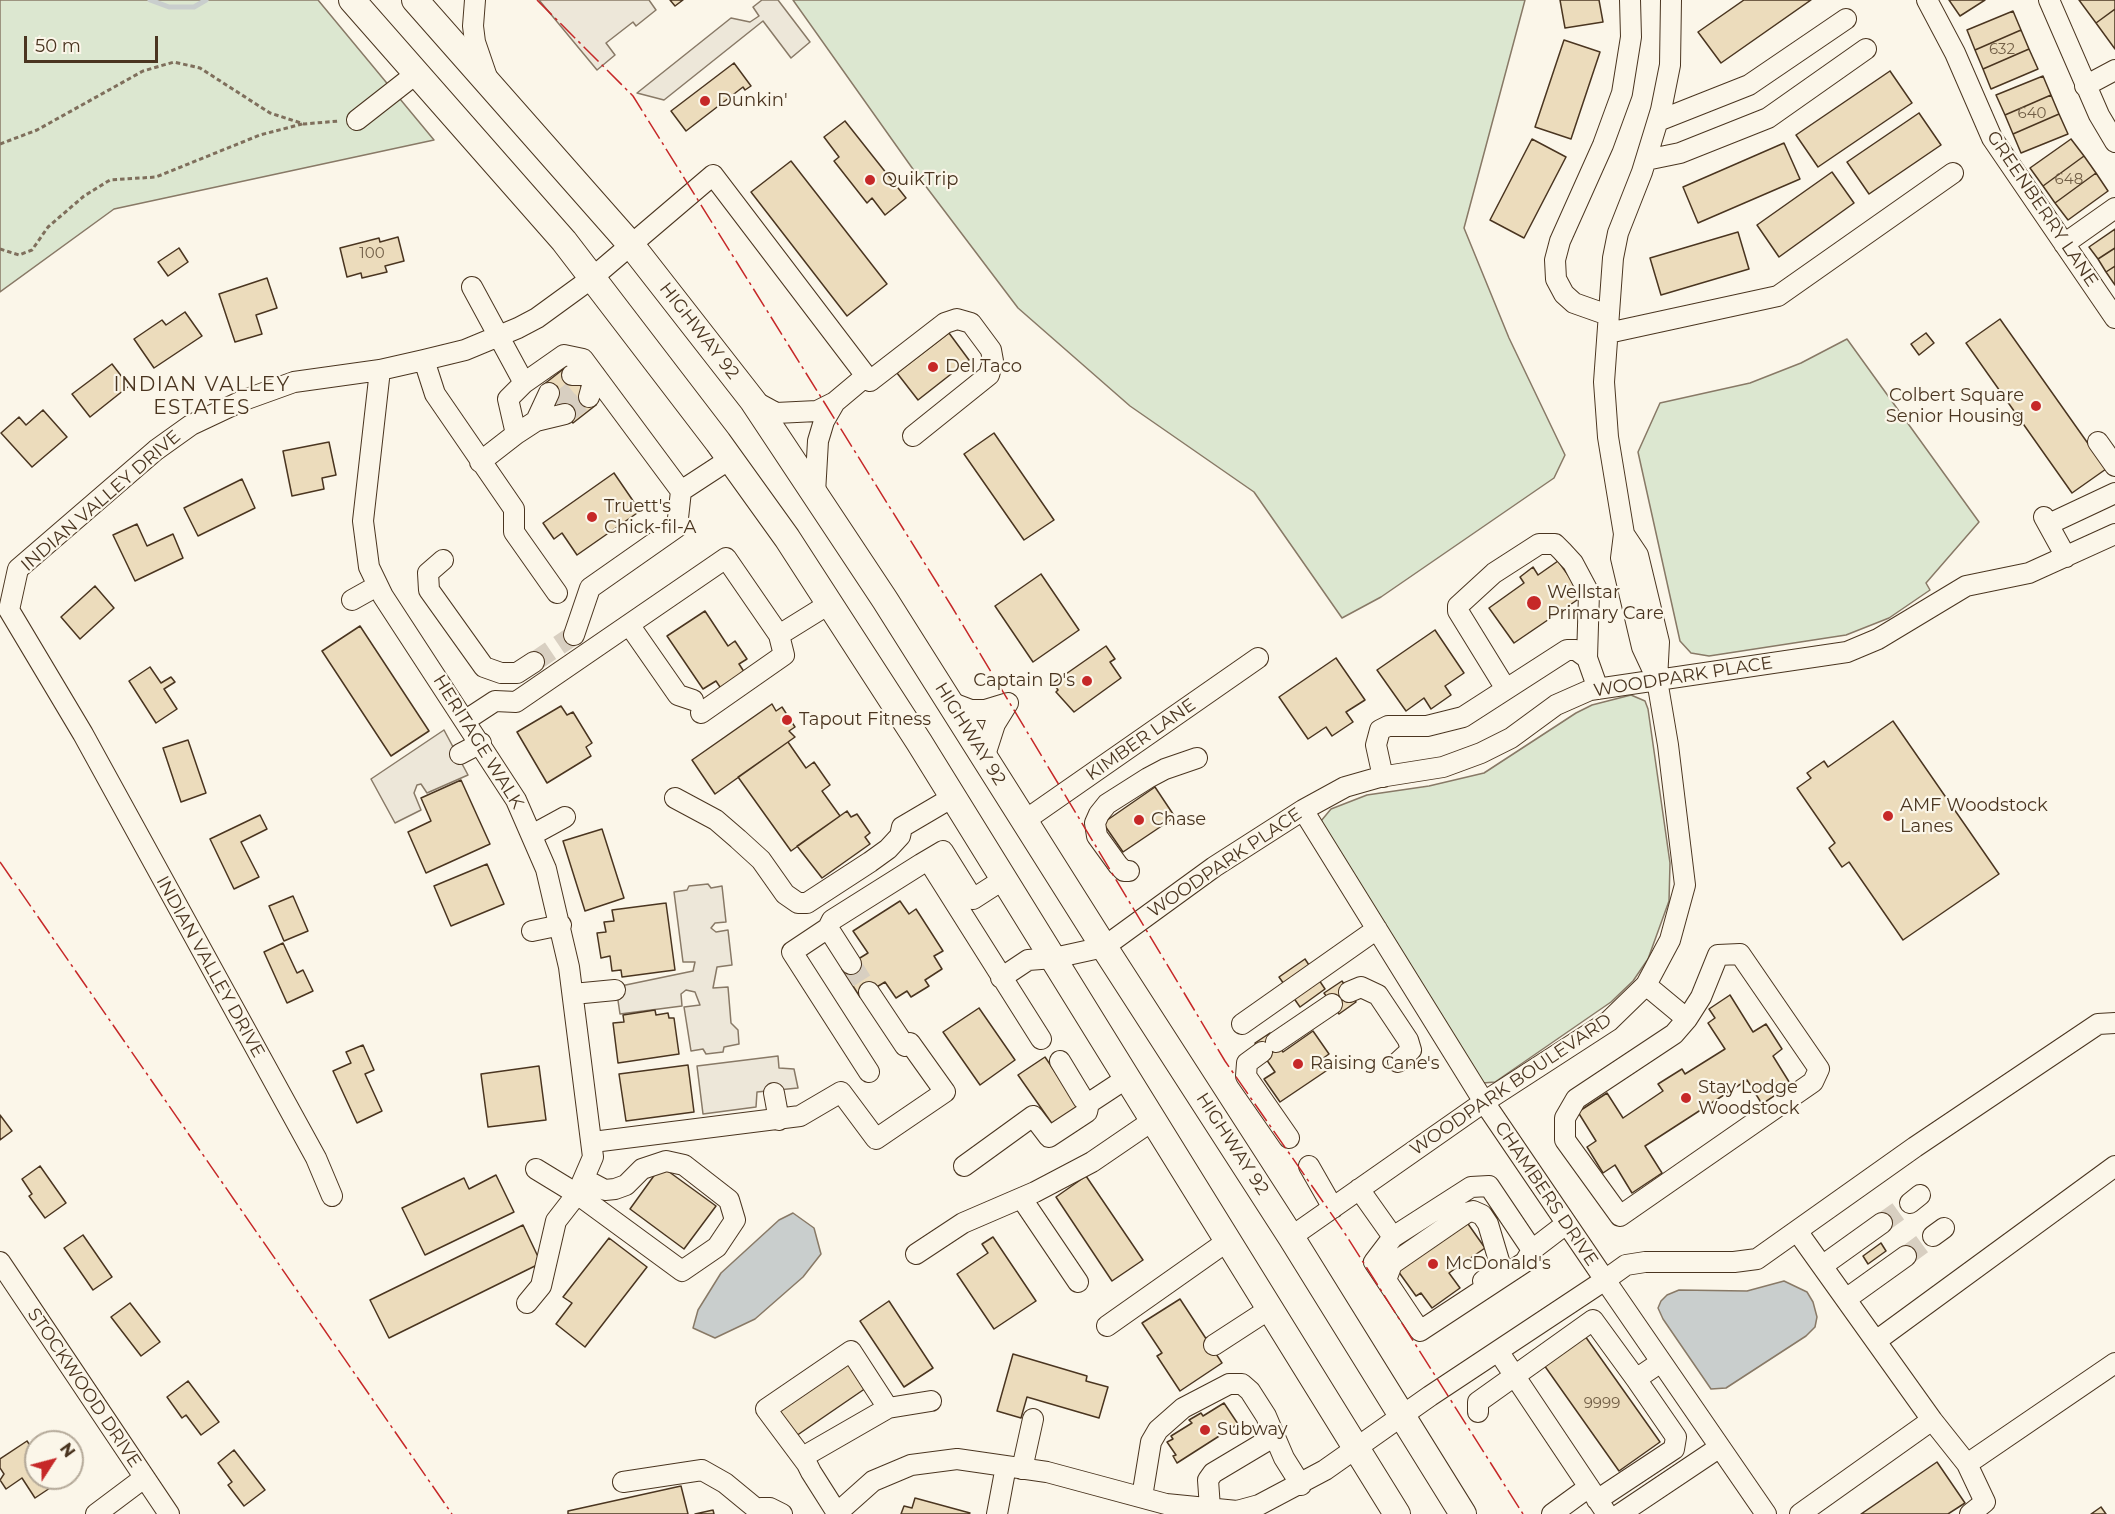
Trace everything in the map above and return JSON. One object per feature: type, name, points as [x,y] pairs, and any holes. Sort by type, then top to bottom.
[{"type":"main road","points":[[352,0],[564,241],[730,459],[829,604],[953,796],[1397,1514]]},
{"type":"main road","name":"HIGHWAY 92","points":[[415,0],[632,246],[753,401],[815,492],[950,702],[1291,1237],[1463,1514]]},
{"type":"street","points":[[475,0],[475,42],[489,82]]},
{"type":"street","points":[[1630,0],[1630,37],[1622,93],[1603,145],[1560,241],[1556,260],[1556,279],[1564,294],[1574,303],[1608,324],[1778,296],[1953,173]]},
{"type":"street","points":[[1608,324],[1609,281],[1618,233],[1646,160],[1658,121],[1670,65],[1671,0]]},
{"type":"street","name":"GREENBERRY LANE","points":[[1927,0],[1955,53],[1992,138],[2115,318]]},
{"type":"street","points":[[2049,0],[2098,115],[2115,142]]},
{"type":"street","points":[[1658,121],[1749,85],[1846,19]]},
{"type":"street","points":[[1646,160],[1680,153],[1768,118],[1866,49]]},
{"type":"street","points":[[2085,86],[2115,70]]},
{"type":"street","points":[[357,120],[417,73]]},
{"type":"street","name":"INDIAN VALLEY DRIVE","points":[[332,1196],[316,1158],[83,734],[9,610],[18,569],[156,450],[191,425],[244,400],[294,382],[380,370],[424,360],[498,338],[537,318],[592,278],[713,176],[866,376],[835,402]]},
{"type":"street","points":[[2064,244],[2115,207]]},
{"type":"street","points":[[472,287],[524,383]]},
{"type":"street","points":[[870,381],[945,323],[957,319],[971,323],[991,350],[993,361],[989,375],[913,436]]},
{"type":"street","name":"WOODPARK BOULEVARD","points":[[1291,1237],[1484,1102],[1609,1021],[1646,985],[1670,940],[1684,885],[1668,745],[1657,680],[1659,642],[1638,555],[1624,534],[1607,426],[1604,382],[1608,324]]},
{"type":"street","points":[[516,434],[508,399],[524,383],[564,355],[583,359],[584,383],[681,491],[677,527],[590,588],[574,635]]},
{"type":"street","points":[[424,360],[435,394],[514,509],[514,532],[557,593]]},
{"type":"street","name":"HERITAGE WALK","points":[[380,370],[363,521],[369,567],[377,586],[511,791],[546,869],[561,926],[573,994],[593,1142],[593,1157],[580,1186]]},
{"type":"street","points":[[753,401],[766,409],[785,414],[817,411],[835,402]]},
{"type":"street","points":[[815,492],[818,441],[824,421],[835,402]]},
{"type":"street","points":[[480,462],[557,403]]},
{"type":"street","points":[[2098,442],[2115,466]]},
{"type":"street","points":[[681,491],[730,459]]},
{"type":"street","points":[[2066,557],[2047,520],[2115,493]]},
{"type":"street","name":"WOODPARK PLACE","points":[[1001,978],[1028,960],[1054,958],[1104,946],[1214,867],[1303,810],[1345,787],[1383,777],[1443,767],[1481,753],[1511,738],[1556,705],[1598,689],[1847,652],[1902,625],[1938,600],[1966,586],[2028,573],[2115,534]]},
{"type":"street","points":[[1506,689],[1458,611],[1458,606],[1494,573],[1539,544],[1554,544],[1562,551],[1581,577],[1588,593],[1587,658],[1598,689]]},
{"type":"street","points":[[466,720],[495,701],[516,702],[726,558],[778,634],[784,655],[698,702],[649,653],[630,626]]},
{"type":"street","points":[[442,560],[428,573],[429,590],[484,667],[517,673],[534,662]]},
{"type":"street","points":[[352,600],[377,586]]},
{"type":"street","points":[[778,634],[829,604]]},
{"type":"street","points":[[1383,777],[1376,745],[1380,730],[1388,726],[1427,726],[1463,717],[1567,650],[1576,650],[1587,658]]},
{"type":"street","name":"KIMBER LANE","points":[[1024,821],[1258,658]]},
{"type":"street","points":[[950,702],[971,710],[985,710],[1013,698],[992,732],[986,752],[988,762]]},
{"type":"street","points":[[460,754],[481,743]]},
{"type":"street","points":[[1129,871],[1124,871],[1118,865],[1097,836],[1095,823],[1099,814],[1107,804],[1148,778],[1197,758]]},
{"type":"street","points":[[675,798],[716,820],[760,860],[785,894],[798,903],[807,903],[879,855],[900,836],[902,827],[953,796]]},
{"type":"street","name":"CHAMBERS DRIVE","points":[[836,1513],[873,1481],[911,1465],[957,1459],[1047,1472],[1167,1504],[1204,1510],[1237,1511],[1259,1505],[1301,1485],[1358,1448],[1605,1280],[1484,1102],[1303,810]]},
{"type":"street","points":[[532,835],[565,817]]},
{"type":"street","points":[[869,1072],[792,952],[828,928],[832,920],[943,851],[973,899],[1005,879]]},
{"type":"street","points":[[928,860],[1041,1039]]},
{"type":"street","points":[[532,931],[561,926]]},
{"type":"street","points":[[828,928],[851,964]]},
{"type":"street","points":[[1242,1024],[1377,929]]},
{"type":"street","points":[[1740,954],[1819,1070],[1813,1082],[1620,1216],[1565,1140],[1564,1118],[1576,1099],[1674,1034],[1687,1019],[1701,997],[1718,955],[1740,954]]},
{"type":"street","points":[[1646,985],[1687,1019]]},
{"type":"street","points":[[1349,992],[1361,987],[1378,995],[1408,1040],[1411,1050],[1398,1062]]},
{"type":"street","points":[[573,994],[615,990]]},
{"type":"street","points":[[593,1142],[779,1120],[807,1114],[841,1092],[876,1139],[945,1092],[870,992]]},
{"type":"street","points":[[1289,1137],[1246,1076],[1247,1063],[1332,1004]]},
{"type":"street","points":[[1766,1514],[1605,1280],[1626,1265],[1645,1262],[1734,1262],[1757,1259],[1915,1147],[2098,1024],[2115,1023]]},
{"type":"street","points":[[1060,1061],[1083,1099],[1089,1102]]},
{"type":"street","points":[[964,1166],[1033,1116],[1049,1137],[1087,1112],[1089,1102],[1126,1078]]},
{"type":"street","points":[[774,1093],[779,1120]]},
{"type":"street","points":[[916,1254],[963,1223],[1022,1198],[1092,1162],[1152,1120]]},
{"type":"street","points":[[536,1169],[580,1186],[605,1190],[626,1185],[642,1169],[666,1161],[684,1165],[732,1204],[735,1220],[732,1229],[710,1254],[682,1271],[580,1186]]},
{"type":"street","points":[[1309,1166],[1333,1208]]},
{"type":"street","points":[[1876,1341],[2115,1166]]},
{"type":"street","points":[[527,1304],[541,1286],[556,1221],[580,1186]]},
{"type":"street","points":[[1532,1250],[1489,1186],[1471,1187],[1393,1237],[1374,1262],[1420,1331],[1525,1262],[1532,1250],[1566,1224]]},
{"type":"street","points":[[1359,1189],[1393,1237]]},
{"type":"street","points":[[1022,1198],[1078,1282]]},
{"type":"street","points":[[1386,1280],[1387,1270],[1392,1264],[1466,1213],[1473,1211],[1482,1215],[1488,1224],[1500,1264],[1499,1269],[1464,1294],[1458,1308]]},
{"type":"street","points":[[1822,1266],[1882,1223]]},
{"type":"street","points":[[1797,1232],[1932,1420],[1967,1464],[1985,1502],[1970,1514]]},
{"type":"street","points":[[1107,1326],[1229,1240]]},
{"type":"street","points":[[1846,1299],[1906,1256]]},
{"type":"street","name":"STOCKWOOD DRIVE","points":[[0,1262],[169,1514]]},
{"type":"street","points":[[1214,1345],[1271,1308]]},
{"type":"street","points":[[1478,1412],[1478,1402],[1593,1320],[1676,1437],[1674,1449],[1598,1500],[1552,1514]]},
{"type":"street","points":[[1498,1351],[1598,1500]]},
{"type":"street","points":[[836,1513],[807,1464],[766,1408],[851,1352],[888,1408]]},
{"type":"street","points":[[1636,1379],[1661,1362]]},
{"type":"street","points":[[1967,1464],[2115,1363]]},
{"type":"street","points":[[1142,1497],[1151,1442],[1158,1431],[1183,1408],[1229,1384],[1242,1384],[1250,1391],[1275,1436],[1284,1458],[1301,1485]]},
{"type":"street","points":[[807,1464],[808,1454],[888,1408],[931,1401]]},
{"type":"street","points":[[997,1514],[1033,1419]]},
{"type":"street","points":[[1800,1514],[1932,1420]]},
{"type":"street","points":[[1204,1510],[1208,1480],[1213,1473],[1275,1436]]},
{"type":"street","points":[[1620,1514],[1720,1447]]},
{"type":"street","points":[[623,1482],[702,1470],[725,1483],[758,1512],[770,1508],[782,1514]]},
{"type":"street","points":[[96,1514],[144,1478]]},
{"type":"path","points":[[0,144],[44,126],[143,71],[174,62],[200,68],[270,113],[304,124]]},
{"type":"path","points":[[0,249],[19,255],[32,250],[57,219],[99,185],[110,180],[156,177],[260,135],[304,124],[357,120]]},
{"type":"green space","points":[[0,0],[318,0],[434,140],[114,209],[0,292]]},
{"type":"green space","points":[[793,0],[1525,0],[1464,228],[1509,338],[1565,455],[1554,478],[1381,597],[1342,618],[1254,492],[1130,406],[1018,308],[915,172]]},
{"type":"green space","points":[[1847,339],[1979,522],[1926,583],[1930,590],[1889,618],[1846,635],[1709,656],[1691,653],[1680,641],[1638,452],[1660,403],[1750,383],[1801,363]]},
{"type":"green space","points":[[1631,695],[1645,701],[1648,709],[1670,863],[1669,901],[1648,959],[1633,981],[1611,1002],[1495,1082],[1483,1083],[1321,821],[1331,809],[1367,795],[1429,786],[1484,773],[1576,713],[1592,705]]},
{"type":"shaded area","points":[[539,0],[649,0],[656,10],[636,26],[633,22],[606,43],[615,55],[597,70]]},
{"type":"shaded area","points":[[762,0],[778,0],[810,42],[791,58],[763,21],[664,100],[637,93],[731,18],[750,22],[759,16],[753,7]]},
{"type":"shaded area","points":[[444,730],[468,775],[427,793],[421,784],[417,785],[414,793],[421,810],[395,823],[371,779]]},
{"type":"shaded area","points":[[708,884],[711,888],[722,886],[726,922],[715,923],[711,928],[716,932],[728,930],[732,965],[717,967],[713,988],[728,987],[731,1023],[738,1030],[739,1044],[724,1047],[723,1052],[706,1054],[703,1049],[691,1051],[684,1007],[700,1005],[695,992],[686,990],[681,994],[682,1006],[620,1014],[616,987],[693,971],[695,962],[683,962],[674,892],[687,890],[689,886]]},
{"type":"shaded area","points":[[778,1056],[779,1068],[794,1069],[798,1088],[757,1092],[756,1107],[703,1114],[697,1066]]},
{"type":"shaded area","points":[[793,1213],[814,1228],[821,1254],[803,1277],[755,1319],[715,1338],[693,1328],[698,1310],[721,1273],[779,1220]]},
{"type":"shaded area","points":[[1784,1281],[1807,1292],[1813,1302],[1817,1317],[1815,1327],[1806,1336],[1726,1388],[1711,1389],[1663,1319],[1658,1308],[1661,1301],[1667,1295],[1679,1290],[1747,1291]]},
{"type":"building","points":[[670,0],[683,0],[675,6]]},
{"type":"building","points":[[1560,0],[1599,0],[1603,22],[1565,28]]},
{"type":"building","points":[[1744,0],[1811,0],[1721,63],[1698,32]]},
{"type":"building","points":[[1949,0],[1985,0],[1960,16]]},
{"type":"building","points":[[2079,0],[2115,0],[2115,9],[2096,23]]},
{"type":"building","points":[[2115,9],[2115,49],[2096,23]]},
{"type":"building","points":[[2013,11],[2021,30],[1975,50],[1967,30]]},
{"type":"building","points":[[2021,30],[2029,49],[1983,69],[1975,50]]},
{"type":"building","points":[[1564,40],[1600,52],[1571,139],[1535,127]]},
{"type":"building","points":[[2029,49],[2038,69],[1991,89],[1983,69]]},
{"type":"building","name":"Dunkin'","points":[[734,63],[751,86],[745,90],[743,87],[686,131],[671,111]]},
{"type":"building","points":[[1890,71],[1912,103],[1818,167],[1796,135]]},
{"type":"building","points":[[2043,76],[2051,95],[2005,115],[1996,95]]},
{"type":"building","points":[[2051,95],[2059,114],[2013,134],[2005,115]]},
{"type":"building","points":[[1919,113],[1941,145],[1869,194],[1847,162]]},
{"type":"building","points":[[2059,114],[2068,134],[2021,153],[2013,134]]},
{"type":"building","name":"QuikTrip","points":[[845,121],[906,198],[885,215],[872,198],[867,203],[834,161],[839,157],[824,137]]},
{"type":"building","points":[[1532,139],[1566,157],[1524,238],[1490,220]]},
{"type":"building","points":[[2071,139],[2084,156],[2043,186],[2030,168]]},
{"type":"building","points":[[1784,143],[1800,179],[1698,223],[1683,187]]},
{"type":"building","points":[[2084,156],[2096,173],[2055,203],[2043,186]]},
{"type":"building","name":"QuikTrip","points":[[791,161],[887,284],[847,316],[751,192]]},
{"type":"building","points":[[1832,172],[1854,203],[1779,257],[1757,225]]},
{"type":"building","points":[[2096,173],[2108,191],[2068,220],[2055,203]]},
{"type":"building","points":[[2115,229],[2115,248],[2098,259],[2089,247]]},
{"type":"building","points":[[1738,232],[1749,269],[1661,295],[1650,258]]},
{"type":"building","points":[[398,237],[404,261],[385,266],[387,272],[362,278],[361,273],[347,277],[340,248],[379,238],[380,242]]},
{"type":"building","points":[[179,248],[188,262],[168,276],[158,262]]},
{"type":"building","points":[[2115,248],[2115,266],[2106,272],[2098,259]]},
{"type":"building","points":[[2115,266],[2115,285],[2106,272]]},
{"type":"building","points":[[267,278],[277,308],[256,315],[262,334],[235,342],[219,294]]},
{"type":"building","points":[[185,312],[202,336],[154,368],[134,339],[162,320],[166,325]]},
{"type":"building","name":"Colbert Square Senior Housing","points":[[2000,319],[2106,469],[2072,493],[1966,343]]},
{"type":"building","name":"Del Taco","points":[[949,333],[969,360],[918,400],[897,373]]},
{"type":"building","points":[[1926,333],[1934,343],[1919,355],[1911,344]]},
{"type":"building","points":[[112,364],[129,386],[90,417],[72,394]]},
{"type":"building","points":[[566,367],[596,405],[573,423],[543,385]]},
{"type":"building","points":[[43,410],[67,437],[32,467],[1,433],[19,417],[26,425]]},
{"type":"building","points":[[994,433],[1054,520],[1024,540],[964,454]]},
{"type":"building","points":[[329,442],[336,475],[322,478],[324,489],[292,496],[283,451]]},
{"type":"building","name":"Truett's Chick-fil-A","points":[[614,473],[640,511],[577,555],[562,533],[554,539],[543,523]]},
{"type":"building","points":[[242,479],[255,508],[198,536],[184,508]]},
{"type":"building","points":[[137,524],[147,546],[173,534],[183,558],[135,581],[113,535]]},
{"type":"building","points":[[1558,561],[1583,596],[1514,643],[1489,608],[1524,583],[1520,577],[1533,567],[1538,575]]},
{"type":"building","points":[[1041,574],[1079,630],[1033,662],[995,606]]},
{"type":"building","points":[[95,586],[114,608],[80,639],[61,617]]},
{"type":"building","points":[[705,611],[728,646],[735,641],[747,659],[739,664],[754,687],[730,702],[716,681],[703,689],[667,636]]},
{"type":"building","points":[[360,626],[429,731],[391,756],[322,651]]},
{"type":"building","points":[[1435,630],[1464,673],[1445,686],[1451,695],[1431,709],[1424,698],[1406,711],[1377,670]]},
{"type":"building","name":"Captain D's","points":[[1106,646],[1115,659],[1110,662],[1121,678],[1074,712],[1056,692],[1058,690],[1053,683]]},
{"type":"building","points":[[1336,658],[1365,700],[1346,712],[1353,722],[1332,736],[1326,727],[1308,739],[1279,697]]},
{"type":"building","points":[[150,667],[161,683],[171,677],[175,682],[164,689],[177,709],[156,723],[129,681]]},
{"type":"building","points":[[772,704],[776,711],[782,707],[795,727],[789,731],[795,737],[715,794],[692,760]]},
{"type":"building","points":[[561,706],[567,715],[573,712],[592,743],[586,747],[591,756],[547,783],[517,732]]},
{"type":"building","name":"AMF Woodstock Lanes","points":[[1893,721],[1999,874],[1903,940],[1849,862],[1842,867],[1829,848],[1835,843],[1797,788],[1811,778],[1807,773],[1824,761],[1828,767]]},
{"type":"building","points":[[188,740],[206,793],[181,802],[163,748]]},
{"type":"building","points":[[788,742],[806,768],[814,762],[830,785],[822,791],[840,816],[791,851],[738,777]]},
{"type":"building","points":[[461,780],[490,844],[426,873],[408,832],[431,821],[421,798]]},
{"type":"building","name":"Chase","points":[[1155,787],[1175,817],[1123,852],[1103,823]]},
{"type":"building","points":[[847,811],[851,817],[857,814],[870,833],[865,837],[870,844],[822,878],[797,846]]},
{"type":"building","points":[[260,815],[267,829],[241,842],[259,877],[234,889],[210,839]]},
{"type":"building","points":[[602,829],[624,898],[585,911],[563,841]]},
{"type":"building","points":[[487,864],[504,904],[451,926],[434,886]]},
{"type":"building","points":[[293,896],[308,931],[284,941],[269,906]]},
{"type":"building","points":[[900,901],[909,914],[916,909],[943,951],[934,956],[942,969],[925,980],[929,986],[911,997],[907,991],[896,998],[885,982],[860,997],[842,969],[868,953],[853,931]]},
{"type":"building","points":[[666,903],[675,970],[622,977],[621,970],[612,971],[610,956],[601,958],[597,933],[606,932],[604,922],[614,921],[612,910]]},
{"type":"building","points":[[283,943],[297,973],[303,970],[313,991],[287,1003],[264,952]]},
{"type":"building","points":[[1305,959],[1325,989],[1300,1007],[1279,977]]},
{"type":"building","points":[[1342,981],[1356,1002],[1339,1014],[1324,993]]},
{"type":"building","name":"Stay Lodge Woodstock","points":[[1730,995],[1753,1032],[1766,1024],[1782,1049],[1773,1056],[1791,1085],[1762,1104],[1747,1080],[1645,1146],[1662,1173],[1632,1193],[1615,1165],[1603,1173],[1587,1147],[1596,1141],[1578,1112],[1607,1093],[1623,1118],[1663,1091],[1658,1084],[1682,1069],[1685,1074],[1725,1049],[1708,1023],[1715,1018],[1709,1009]]},
{"type":"building","points":[[979,1008],[1015,1060],[980,1085],[943,1032]]},
{"type":"building","points":[[655,1010],[656,1015],[668,1013],[669,1018],[674,1018],[679,1054],[618,1063],[613,1023],[624,1022],[623,1015]]},
{"type":"building","name":"Raising Cane's","points":[[1313,1031],[1329,1054],[1322,1059],[1329,1069],[1280,1102],[1264,1079],[1275,1072],[1255,1043],[1270,1033],[1283,1052]]},
{"type":"building","points":[[363,1045],[374,1070],[365,1074],[382,1111],[357,1123],[333,1071],[351,1063],[346,1052]]},
{"type":"building","points":[[1045,1057],[1079,1107],[1053,1125],[1018,1075]]},
{"type":"building","points":[[688,1065],[694,1112],[626,1121],[619,1074]]},
{"type":"building","points":[[539,1066],[546,1120],[488,1127],[481,1074]]},
{"type":"building","points":[[0,1115],[12,1131],[0,1140]]},
{"type":"building","points":[[40,1166],[66,1203],[45,1218],[29,1196],[32,1194],[22,1179]]},
{"type":"building","points":[[661,1166],[716,1206],[684,1249],[630,1209]]},
{"type":"building","points":[[496,1175],[514,1212],[425,1255],[402,1208],[464,1178],[469,1189]]},
{"type":"building","points":[[1086,1176],[1143,1260],[1112,1281],[1056,1197]]},
{"type":"building","name":"McDonald's","points":[[1466,1221],[1485,1248],[1449,1273],[1460,1288],[1432,1308],[1421,1293],[1416,1296],[1398,1271]]},
{"type":"building","points":[[523,1225],[541,1263],[389,1338],[370,1300]]},
{"type":"building","points":[[83,1235],[112,1277],[93,1290],[64,1248]]},
{"type":"building","points":[[993,1237],[1036,1301],[994,1329],[957,1274],[988,1253],[982,1244]]},
{"type":"building","points":[[609,1238],[647,1267],[585,1347],[556,1324],[572,1303],[563,1297]]},
{"type":"building","points":[[1881,1243],[1886,1251],[1868,1264],[1863,1256]]},
{"type":"building","points":[[1180,1299],[1222,1363],[1180,1391],[1157,1356],[1162,1353],[1142,1323]]},
{"type":"building","points":[[889,1301],[933,1368],[904,1387],[860,1321]]},
{"type":"building","points":[[130,1303],[160,1342],[141,1356],[111,1317]]},
{"type":"building","points":[[1585,1336],[1660,1442],[1619,1471],[1544,1365]]},
{"type":"building","points":[[1013,1354],[1087,1376],[1086,1381],[1108,1387],[1099,1418],[1027,1397],[1021,1418],[997,1411]]},
{"type":"building","points":[[845,1358],[866,1388],[796,1436],[776,1406]]},
{"type":"building","points":[[188,1381],[219,1422],[201,1435],[186,1415],[182,1418],[167,1397]]},
{"type":"building","name":"Subway","points":[[1224,1403],[1238,1424],[1177,1463],[1173,1456],[1176,1455],[1167,1442],[1173,1439],[1171,1436],[1192,1423],[1189,1420],[1201,1413],[1203,1416]]},
{"type":"building","points":[[24,1443],[24,1481],[22,1478],[6,1489],[0,1480],[4,1474],[0,1468],[0,1459]]},
{"type":"building","points":[[234,1450],[265,1490],[244,1506],[228,1485],[232,1482],[218,1463]]},
{"type":"building","points":[[1937,1462],[1965,1503],[1948,1514],[1861,1514]]},
{"type":"building","points":[[681,1486],[688,1514],[568,1514],[568,1511]]},
{"type":"building","points":[[30,1490],[47,1490],[35,1498]]},
{"type":"building","points":[[915,1498],[970,1513],[901,1514],[904,1506],[912,1508]]},
{"type":"building","points":[[2101,1507],[2106,1514],[2091,1514]]},
{"type":"building","points":[[713,1510],[714,1514],[695,1514]]},
{"type":"waterway","points":[[150,0],[169,7],[194,7],[206,0]]},
{"type":"tunnel","points":[[557,404],[580,385]]},
{"type":"tunnel","points":[[565,414],[589,397]]},
{"type":"tunnel","points":[[534,662],[574,635]]},
{"type":"tunnel","points":[[851,964],[869,992]]},
{"type":"tunnel","points":[[1882,1223],[1910,1203]]},
{"type":"tunnel","points":[[1906,1256],[1933,1236]]},
{"type":"power","points":[[537,0],[633,96],[952,607],[1225,1061],[1344,1232],[1523,1514]]},
{"type":"power","points":[[0,862],[452,1514]]},
{"type":"place","name":"Dunkin'","points":[[705,101]]},
{"type":"place","name":"QuikTrip","points":[[870,180]]},
{"type":"place","name":"Del Taco","points":[[933,367]]},
{"type":"place","name":"Colbert Square Senior Housing","points":[[2036,406]]},
{"type":"place","name":"Truett's Chick-fil-A","points":[[592,517]]},
{"type":"place","name":"Wellstar Primary Care","points":[[1534,603]]},
{"type":"place","name":"Captain D's","points":[[1087,681]]},
{"type":"place","name":"Tapout Fitness","points":[[787,720]]},
{"type":"place","name":"AMF Woodstock Lanes","points":[[1888,816]]},
{"type":"place","name":"Chase","points":[[1139,820]]},
{"type":"place","name":"Raising Cane's","points":[[1298,1064]]},
{"type":"place","name":"Stay Lodge Woodstock","points":[[1686,1098]]},
{"type":"place","name":"McDonald's","points":[[1433,1264]]},
{"type":"place","name":"Subway","points":[[1205,1430]]},
{"type":"district","name":"INDIAN VALLEY ESTATES","points":[[202,396]]}]
